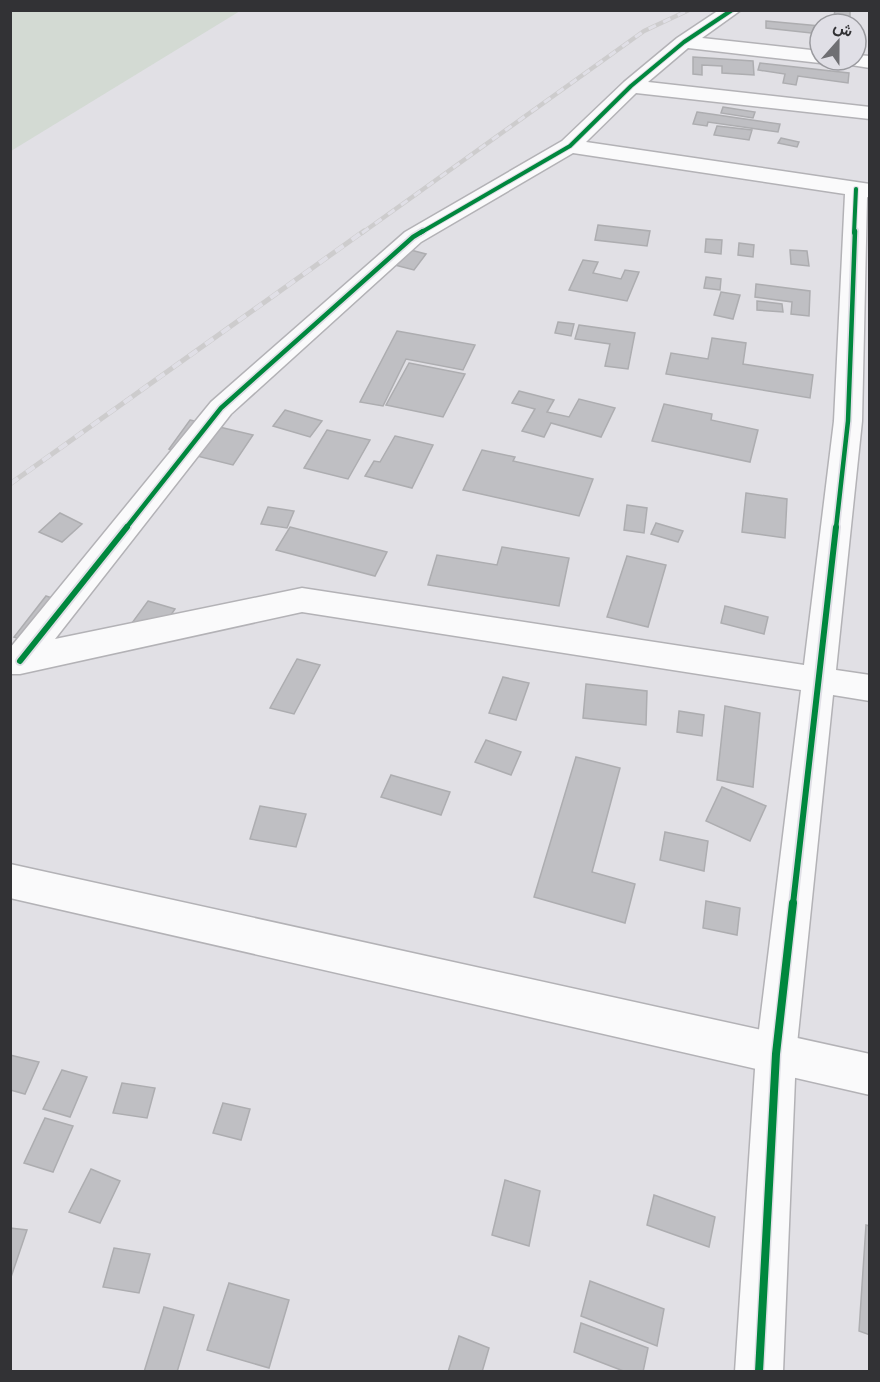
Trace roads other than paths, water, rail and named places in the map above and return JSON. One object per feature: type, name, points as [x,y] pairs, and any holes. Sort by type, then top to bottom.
[{"type":"street","points":[[15,661],[221,408],[413,237],[570,146],[631,86],[684,42],[732,10]]},
{"type":"street","points":[[684,42],[808,56]]},
{"type":"street","points":[[631,86],[870,113]]},
{"type":"street","points":[[570,146],[863,190],[848,422],[776,1054],[759,1371]]},
{"type":"street","points":[[15,661],[302,600],[870,688]]},
{"type":"street","points":[[10,881],[870,1075]]},
{"type":"railway","points":[[362,233],[644,31],[689,10]]},
{"type":"railway","points":[[10,484],[364,231]]}]
